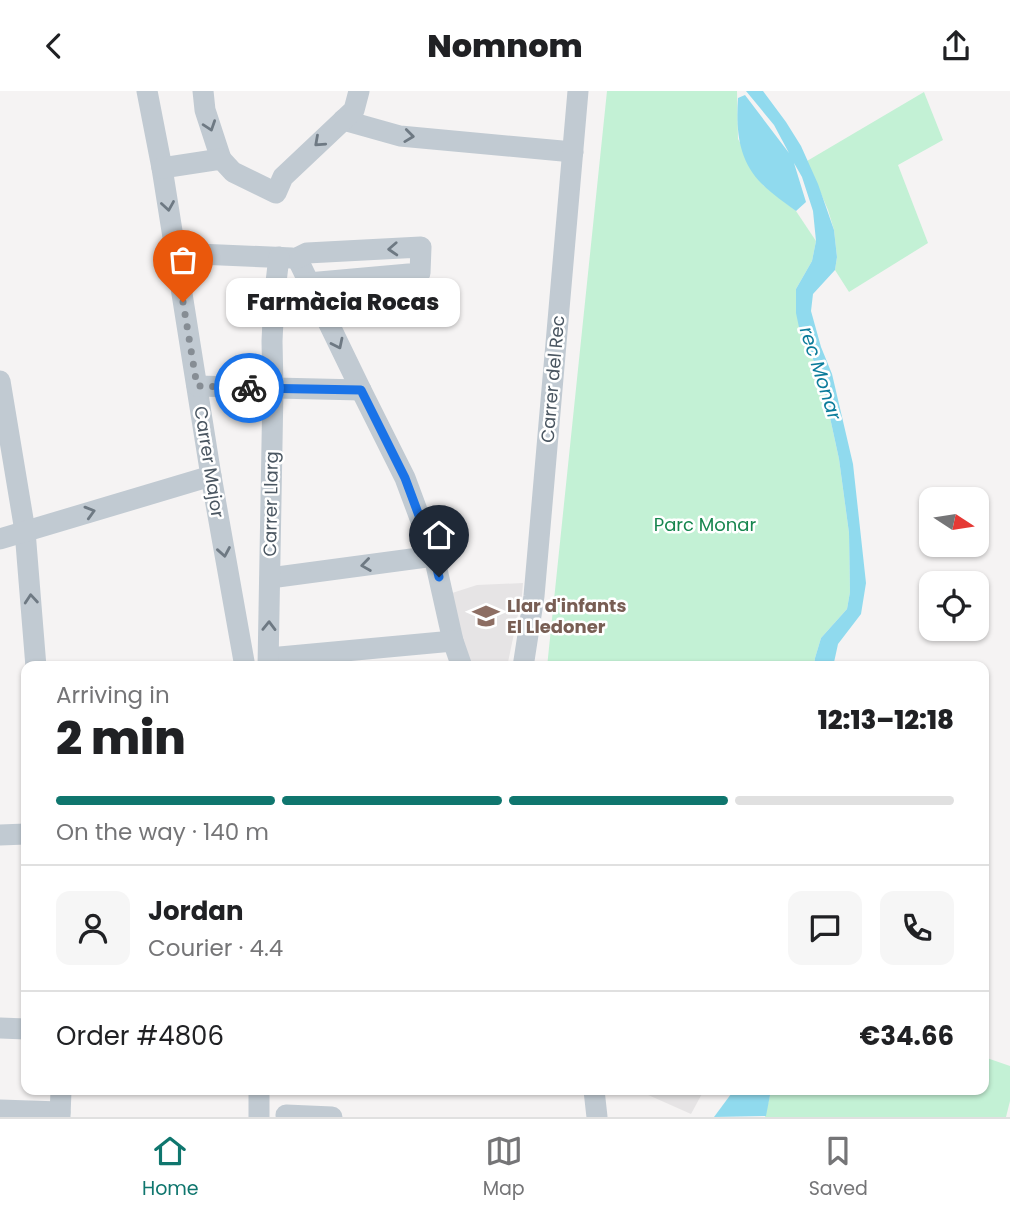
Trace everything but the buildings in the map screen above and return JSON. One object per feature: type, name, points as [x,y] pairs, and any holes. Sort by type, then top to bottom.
[{"type":"street","name":"Carrer Major","points":[[147,91],[244,661]]},
{"type":"street","points":[[203,91],[205,110],[221,159],[233,172],[276,193],[283,177],[354,110],[359,91]]},
{"type":"street","name":"Carrer del Rec","points":[[524,661],[534,596],[579,91]]},
{"type":"street","points":[[343,120],[400,136],[573,152]]},
{"type":"street","points":[[162,168],[221,159]]},
{"type":"street","points":[[175,253],[288,257],[307,253],[421,247],[420,273],[309,283]]},
{"type":"street","points":[[288,257],[309,283],[405,478],[434,556],[460,661]]},
{"type":"street","name":"Carrer Llarg","points":[[270,581],[273,313],[288,257]]},
{"type":"street","points":[[0,382],[25,531],[36,661]]},
{"type":"street","points":[[197,386],[361,390]]},
{"type":"street","points":[[0,539],[211,476]]},
{"type":"street","points":[[268,661],[270,581],[434,556]]},
{"type":"street","points":[[277,661],[453,641]]},
{"type":"street","points":[[0,835],[21,834]]},
{"type":"street","points":[[0,1028],[21,1029]]},
{"type":"street","points":[[0,1110],[60,1114],[61,1095]]},
{"type":"street","points":[[259,1095],[259,1117]]},
{"type":"street","points":[[595,1095],[597,1117]]},
{"type":"street","points":[[286,1115],[332,1117]]},
{"type":"shaded area","name":"Llar d'infants El Lledoner","points":[[523,583],[508,661],[466,661],[449,594],[477,585]]},
{"type":"shaded area","points":[[648,1095],[701,1095],[691,1114]]},
{"type":"green space","name":"Parc Monar","points":[[607,91],[737,91],[738,139],[763,185],[796,211],[816,241],[812,261],[796,289],[800,332],[821,376],[839,459],[849,533],[850,592],[847,609],[821,638],[815,661],[548,661]]},
{"type":"green space","points":[[924,92],[943,140],[898,165],[928,243],[849,292],[835,270],[837,257],[834,230],[807,161]]},
{"type":"green space","points":[[989,1059],[1010,1066],[1010,1101],[1006,1117],[765,1117],[770,1095],[989,1095]]},
{"type":"water","name":"rec Monar","points":[[746,91],[763,91],[786,122],[801,146],[818,184],[834,230],[837,257],[835,270],[813,294],[811,311],[832,374],[853,464],[866,583],[861,614],[838,644],[834,661],[815,661],[821,638],[847,609],[850,592],[849,533],[839,459],[821,376],[800,332],[796,313],[796,289],[812,261],[816,241],[813,211],[802,177],[794,163],[806,202],[796,211],[774,195],[754,175],[740,144],[738,98],[745,95],[789,153],[774,125]]},
{"type":"water","points":[[730,1095],[770,1095],[766,1116],[714,1117]]},
{"type":"way so far","points":[[183,302],[197,386],[249,388]]},
{"type":"place","name":"Farmàcia Rocas","points":[[183,302]]},
{"type":"place","name":"Llar d'infants El Lledoner","points":[[486,616]]},
{"type":"route","points":[[249,388],[361,390],[405,478],[439,577]]}]
